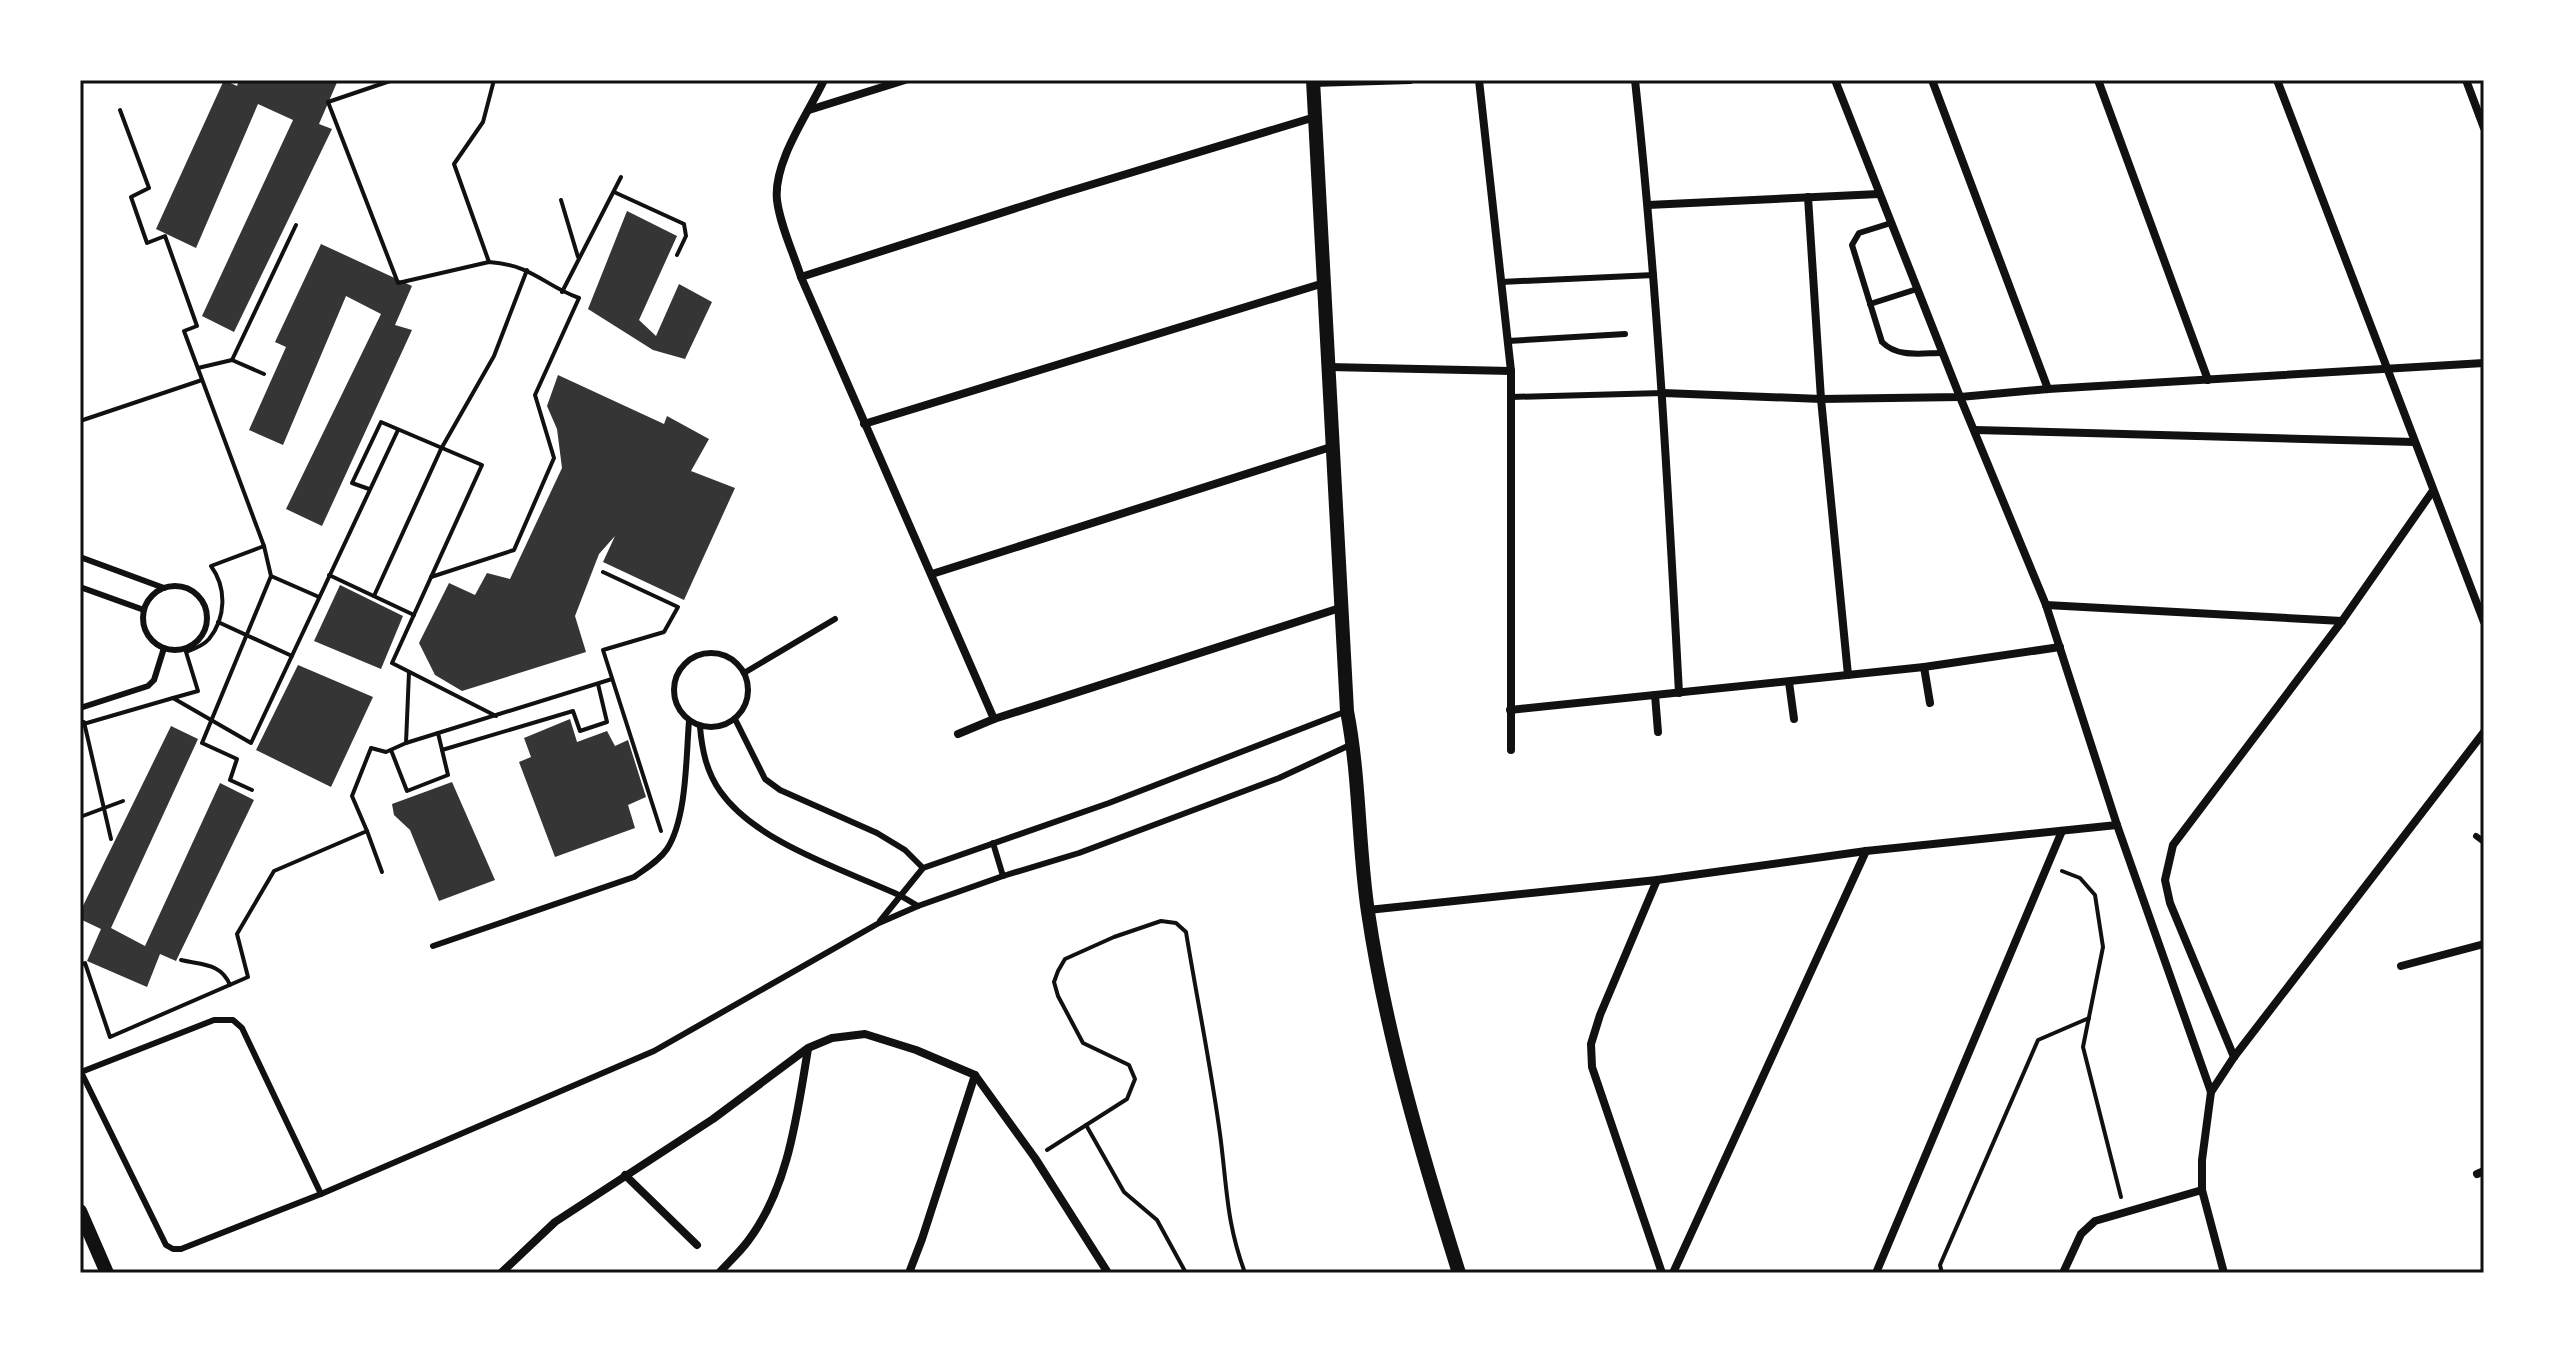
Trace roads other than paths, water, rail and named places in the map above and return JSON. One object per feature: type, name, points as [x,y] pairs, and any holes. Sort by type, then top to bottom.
[{"type":"street","points":[[824,80],[786,155],[777,181],[777,201],[801,277],[994,719]]},
{"type":"street","points":[[809,110],[905,80]]},
{"type":"street","points":[[1410,80],[1313,82],[1347,711],[1353,743],[1368,910],[1385,1009],[1459,1273]]},
{"type":"street","points":[[1479,80],[1511,371],[1511,750]]},
{"type":"street","points":[[1635,80],[1663,393],[1679,693]]},
{"type":"street","points":[[1835,80],[1942,353],[2046,605],[2117,825],[2211,1092]]},
{"type":"street","points":[[1932,80],[2048,389]]},
{"type":"street","points":[[2098,80],[2208,380]]},
{"type":"street","points":[[2277,80],[2484,622]]},
{"type":"street","points":[[2466,80],[2484,128]]},
{"type":"street","points":[[801,277],[1315,117]]},
{"type":"street","points":[[1648,205],[1879,194]]},
{"type":"street","points":[[1808,197],[1821,399],[1848,675]]},
{"type":"street","points":[[864,424],[1324,283]]},
{"type":"street","points":[[1663,393],[1821,399],[1960,397],[2484,363]]},
{"type":"street","points":[[1329,367],[1511,371]]},
{"type":"street","points":[[1975,430],[2414,442]]},
{"type":"street","points":[[932,574],[1334,446]]},
{"type":"street","points":[[2234,1057],[2170,903],[2165,880],[2173,845],[2342,621],[2432,492]]},
{"type":"street","points":[[2046,605],[2342,621]]},
{"type":"street","points":[[958,734],[994,719],[1343,607]]},
{"type":"street","points":[[1510,710],[1924,667],[2060,647]]},
{"type":"street","points":[[1924,667],[1930,703]]},
{"type":"street","points":[[1789,682],[1794,719]]},
{"type":"street","points":[[1655,695],[1658,732]]},
{"type":"street","points":[[2224,1273],[2202,1190],[2202,1160],[2211,1092],[2234,1057],[2484,732]]},
{"type":"street","points":[[1368,910],[1657,880],[1866,851],[2117,825]]},
{"type":"street","points":[[1876,1273],[2062,831]]},
{"type":"street","points":[[1673,1273],[1866,851]]},
{"type":"street","points":[[1657,880],[1600,1015],[1591,1044],[1591,1055],[1592,1067],[1662,1273]]},
{"type":"street","points":[[2401,966],[2484,944]]},
{"type":"street","points":[[501,1273],[555,1222],[713,1119],[808,1048],[832,1038],[865,1034],[916,1050],[975,1075],[1035,1158],[1108,1273]]},
{"type":"street","points":[[719,1273],[748,1241],[765,1213],[784,1170],[808,1048]]},
{"type":"street","points":[[909,1273],[975,1075]]},
{"type":"street","points":[[625,1175],[697,1245]]},
{"type":"street","points":[[2063,1273],[2075,1245],[2088,1227],[2104,1217],[2202,1190]]},
{"type":"street","points":[[81,1217],[107,1273]]},
{"type":"lane","points":[[1891,223],[1859,233],[1852,245],[1882,342],[1890,351],[1942,353]]},
{"type":"lane","points":[[1501,282],[1654,275]]},
{"type":"lane","points":[[1870,304],[1917,289]]},
{"type":"lane","points":[[1508,341],[1625,334]]},
{"type":"lane","points":[[1511,397],[1663,393]]},
{"type":"lane","points":[[80,557],[164,588],[184,587],[201,599],[207,619],[200,639],[181,650],[164,648],[151,640],[145,631],[144,610],[155,593],[164,588]]},
{"type":"lane","points":[[80,587],[144,610]]},
{"type":"lane","points":[[744,673],[835,619]]},
{"type":"lane","points":[[80,708],[148,686],[154,680],[164,648]]},
{"type":"lane","points":[[702,653],[727,656],[737,663],[744,673],[748,698],[735,719],[712,728],[700,727],[689,721],[675,701],[673,689],[682,666],[702,653]]},
{"type":"lane","points":[[879,923],[923,868],[1234,757],[1347,711]]},
{"type":"lane","points":[[735,719],[765,779],[780,790],[877,833],[905,850],[923,868]]},
{"type":"lane","points":[[433,946],[634,877],[655,862],[667,848],[681,802],[689,721]]},
{"type":"lane","points":[[700,727],[707,767],[720,791],[741,815],[779,839],[918,906]]},
{"type":"lane","points":[[321,1194],[242,1028],[233,1020],[214,1020],[80,1071],[166,1245],[173,1249],[189,1247],[321,1194],[654,1051],[879,923],[918,906],[1079,853],[1279,778],[1353,743]]},
{"type":"lane","points":[[2476,836],[2484,842]]},
{"type":"lane","points":[[993,843],[1003,876]]}]
